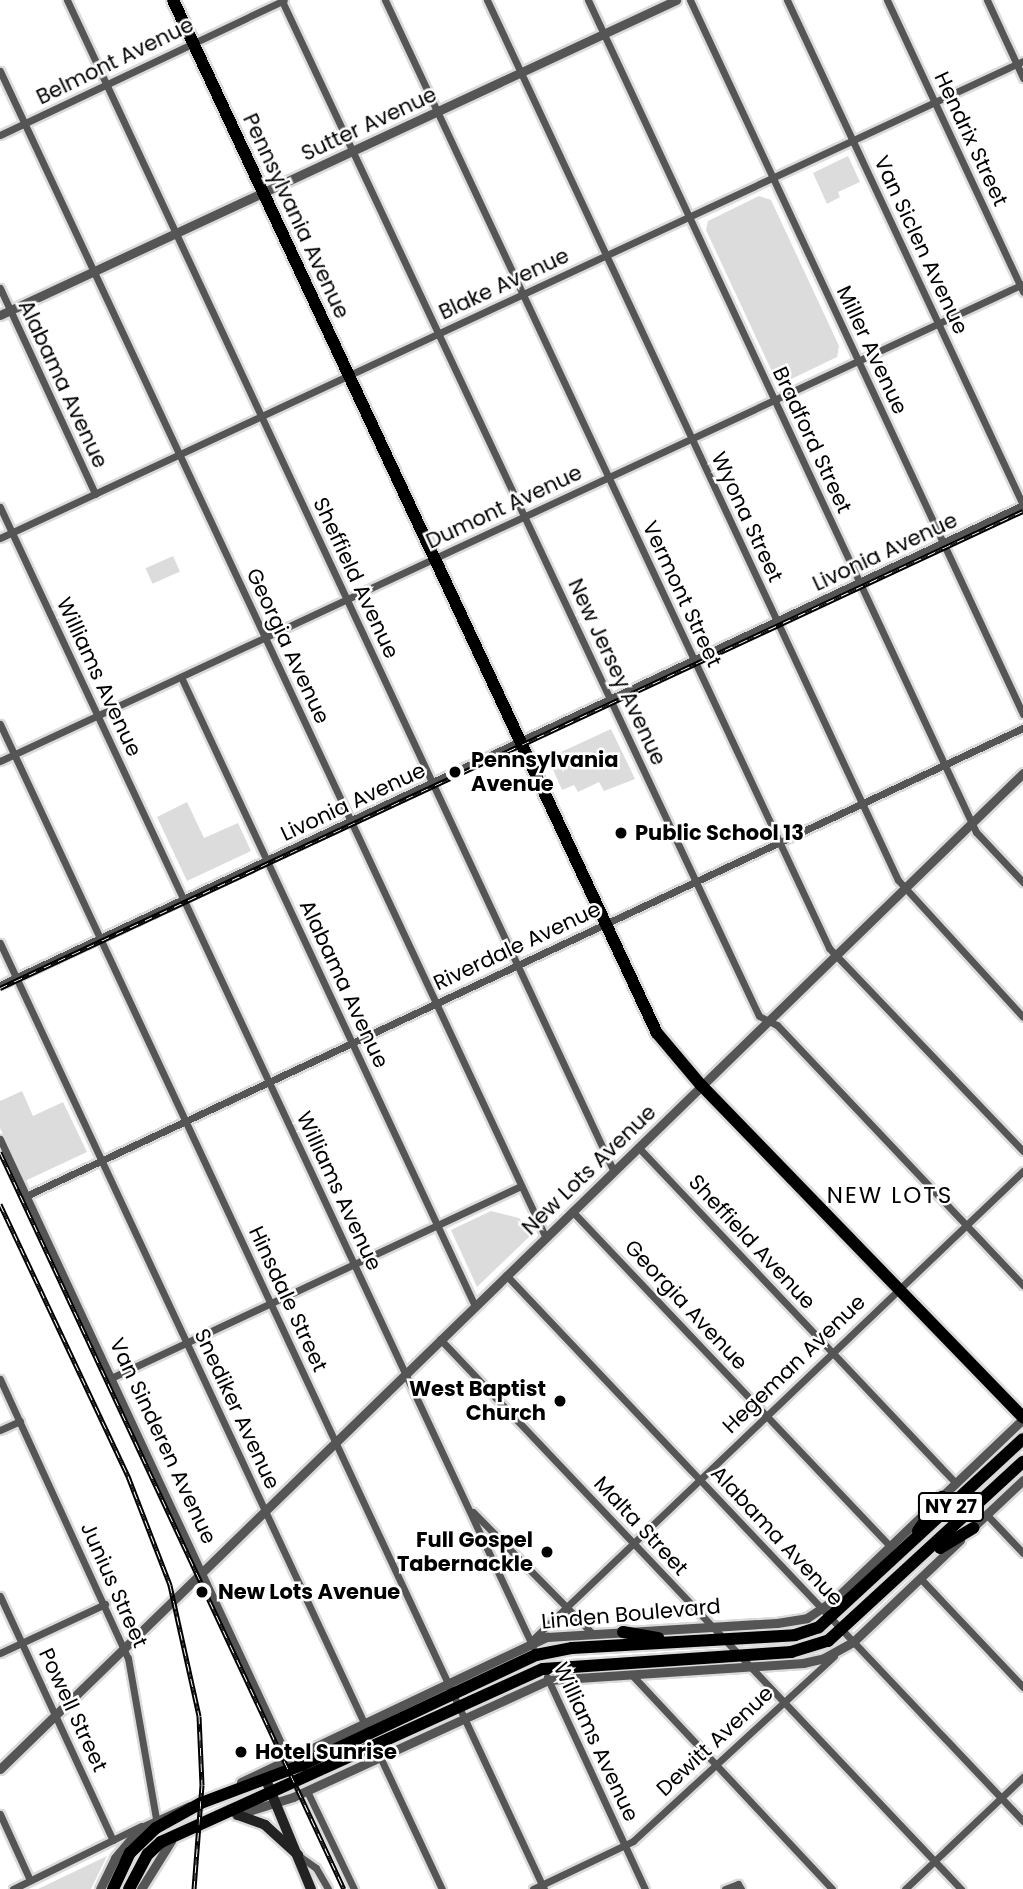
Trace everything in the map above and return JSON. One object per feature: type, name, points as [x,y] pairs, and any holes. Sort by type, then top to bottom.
[{"type":"main road","name":"Pennsylvania Avenue","points":[[173,0],[657,1032],[701,1085],[1023,1418]]},
{"type":"main road","name":"Linden Boulevard","points":[[113,1889],[139,1842],[201,1803],[272,1791],[366,1726],[449,1687],[536,1655],[572,1648],[795,1635],[827,1614],[905,1551],[1023,1439]]},
{"type":"main road","name":"Linden Boulevard","points":[[129,1889],[148,1854],[178,1834],[272,1791],[378,1752],[546,1675],[805,1649],[842,1630],[1023,1462]]},
{"type":"main road","points":[[905,1551],[942,1497]]},
{"type":"main road","points":[[918,1560],[973,1528]]},
{"type":"main road","points":[[623,1632],[683,1642]]},
{"type":"main road","points":[[272,1791],[311,1889]]},
{"type":"main road","points":[[238,1815],[265,1825],[298,1854]]},
{"type":"street","name":"Sheffield Avenue","points":[[67,0],[614,1170]]},
{"type":"street","name":"Belmont Avenue","points":[[0,135],[283,0]]},
{"type":"street","name":"New Jersey Avenue","points":[[283,0],[759,1016],[768,1020],[1023,1285]]},
{"type":"street","name":"Vermont Street","points":[[385,0],[829,948],[1023,1151]]},
{"type":"street","name":"Wyona Street","points":[[487,0],[861,804],[904,890],[1023,1017]]},
{"type":"street","name":"Bradford Street","points":[[588,0],[972,824],[1023,882]]},
{"type":"street","name":"Sutter Avenue","points":[[0,315],[677,0]]},
{"type":"street","name":"Miller Avenue","points":[[690,0],[1023,714]]},
{"type":"street","name":"Van Siclen Avenue","points":[[787,0],[1023,505]]},
{"type":"street","name":"Hendrix Street","points":[[887,0],[1022,287]]},
{"type":"street","points":[[987,0],[1020,62],[1023,78]]},
{"type":"street","name":"Blake Avenue","points":[[0,538],[1020,62]]},
{"type":"street","name":"Georgia Avenue","points":[[0,71],[545,1236]]},
{"type":"street","name":"Dumont Avenue","points":[[0,761],[858,360],[1022,287]]},
{"type":"street","name":"Alabama Avenue","points":[[0,288],[95,494]]},
{"type":"street","name":"Livonia Avenue","points":[[0,985],[433,785],[1023,505]]},
{"type":"street","name":"Williams Avenue","points":[[0,507],[645,1889]]},
{"type":"street","name":"Alabama Avenue","points":[[181,677],[475,1306]]},
{"type":"street","name":"Hinsdale Street","points":[[0,724],[543,1887]]},
{"type":"street","name":"Riverdale Avenue","points":[[26,1196],[1023,728]]},
{"type":"street","name":"New Lots Avenue","points":[[0,1769],[1023,773]]},
{"type":"street","name":"Snediker Avenue","points":[[0,943],[442,1889]]},
{"type":"street","name":"Van Sinderen Avenue","points":[[0,1139],[204,1571],[289,1760]]},
{"type":"street","name":"Sheffield Avenue","points":[[638,1147],[956,1483]]},
{"type":"street","name":"Hegeman Avenue","points":[[530,1642],[565,1605],[1023,1171]]},
{"type":"street","points":[[111,1378],[520,1186]]},
{"type":"street","name":"Georgia Avenue","points":[[572,1210],[890,1546]]},
{"type":"street","name":"Alabama Avenue","points":[[506,1275],[1023,1821]]},
{"type":"street","name":"Malta Street","points":[[440,1339],[961,1889]]},
{"type":"street","name":"Junius Street","points":[[0,1378],[124,1647],[156,1818]]},
{"type":"street","name":"Linden Boulevard","points":[[449,1687],[530,1642],[593,1634],[790,1622],[827,1614],[890,1546],[1023,1418]]},
{"type":"street","points":[[0,1430],[20,1421]]},
{"type":"street","name":"Linden Boulevard","points":[[546,1675],[631,1674],[803,1663],[842,1649],[853,1642],[1023,1480]]},
{"type":"street","points":[[468,1507],[593,1634]]},
{"type":"street","points":[[987,1515],[1023,1553]]},
{"type":"street","points":[[920,1578],[1023,1687]]},
{"type":"street","name":"Powell Street","points":[[0,1596],[113,1840]]},
{"type":"street","points":[[0,1653],[106,1604]]},
{"type":"street","name":"Dewitt Avenue","points":[[533,1889],[543,1887],[625,1845],[842,1649]]},
{"type":"street","points":[[631,1674],[832,1889]]},
{"type":"street","name":"Linden Boulevard","points":[[100,1889],[115,1858],[146,1823],[201,1803],[366,1726]]},
{"type":"street","name":"Linden Boulevard","points":[[214,1818],[238,1815],[272,1791],[307,1791],[378,1752]]},
{"type":"street","points":[[905,1889],[1023,1777]]},
{"type":"street","points":[[307,1791],[354,1889]]},
{"type":"street","points":[[0,1814],[30,1880]]},
{"type":"street","points":[[13,1889],[146,1823]]},
{"type":"street","name":"Linden Boulevard","points":[[141,1889],[163,1849],[178,1834]]},
{"type":"street","points":[[298,1854],[316,1868],[328,1889]]},
{"type":"street","points":[[725,1889],[739,1886]]},
{"type":"shaded area","points":[[848,156],[860,182],[838,192],[840,197],[827,204],[813,173]]},
{"type":"shaded area","points":[[759,196],[771,200],[839,346],[837,357],[785,382],[775,378],[706,230],[708,221]]},
{"type":"shaded area","points":[[173,556],[180,572],[153,584],[146,568]]},
{"type":"shaded area","points":[[611,729],[635,779],[604,791],[599,782],[578,792],[574,785],[562,790],[548,758]]},
{"type":"shaded area","points":[[187,802],[204,838],[238,823],[251,851],[187,881],[157,817]]},
{"type":"shaded area","points":[[22,1091],[33,1116],[63,1102],[87,1152],[25,1181],[0,1128],[0,1101]]},
{"type":"shaded area","points":[[491,1211],[519,1218],[532,1234],[477,1287],[451,1230]]},
{"type":"shaded area","points":[[107,1856],[91,1889],[38,1889]]},
{"type":"railway","points":[[0,988],[1023,511]]},
{"type":"railway","points":[[0,1152],[344,1889]]},
{"type":"railway","points":[[0,1204],[128,1476],[170,1585],[199,1716],[202,1785],[194,1889]]},
{"type":"place","name":"Pennsylvania Avenue","points":[[455,772]]},
{"type":"place","name":"Public School 13","points":[[621,833]]},
{"type":"place","name":"West Baptist Church","points":[[560,1401]]},
{"type":"place","name":"Full Gospel Tabernackle","points":[[547,1552]]},
{"type":"place","name":"New Lots Avenue","points":[[202,1592]]},
{"type":"place","name":"Hotel Sunrise","points":[[241,1752]]},
{"type":"district","name":"NEW LOTS","points":[[890,1195]]}]
